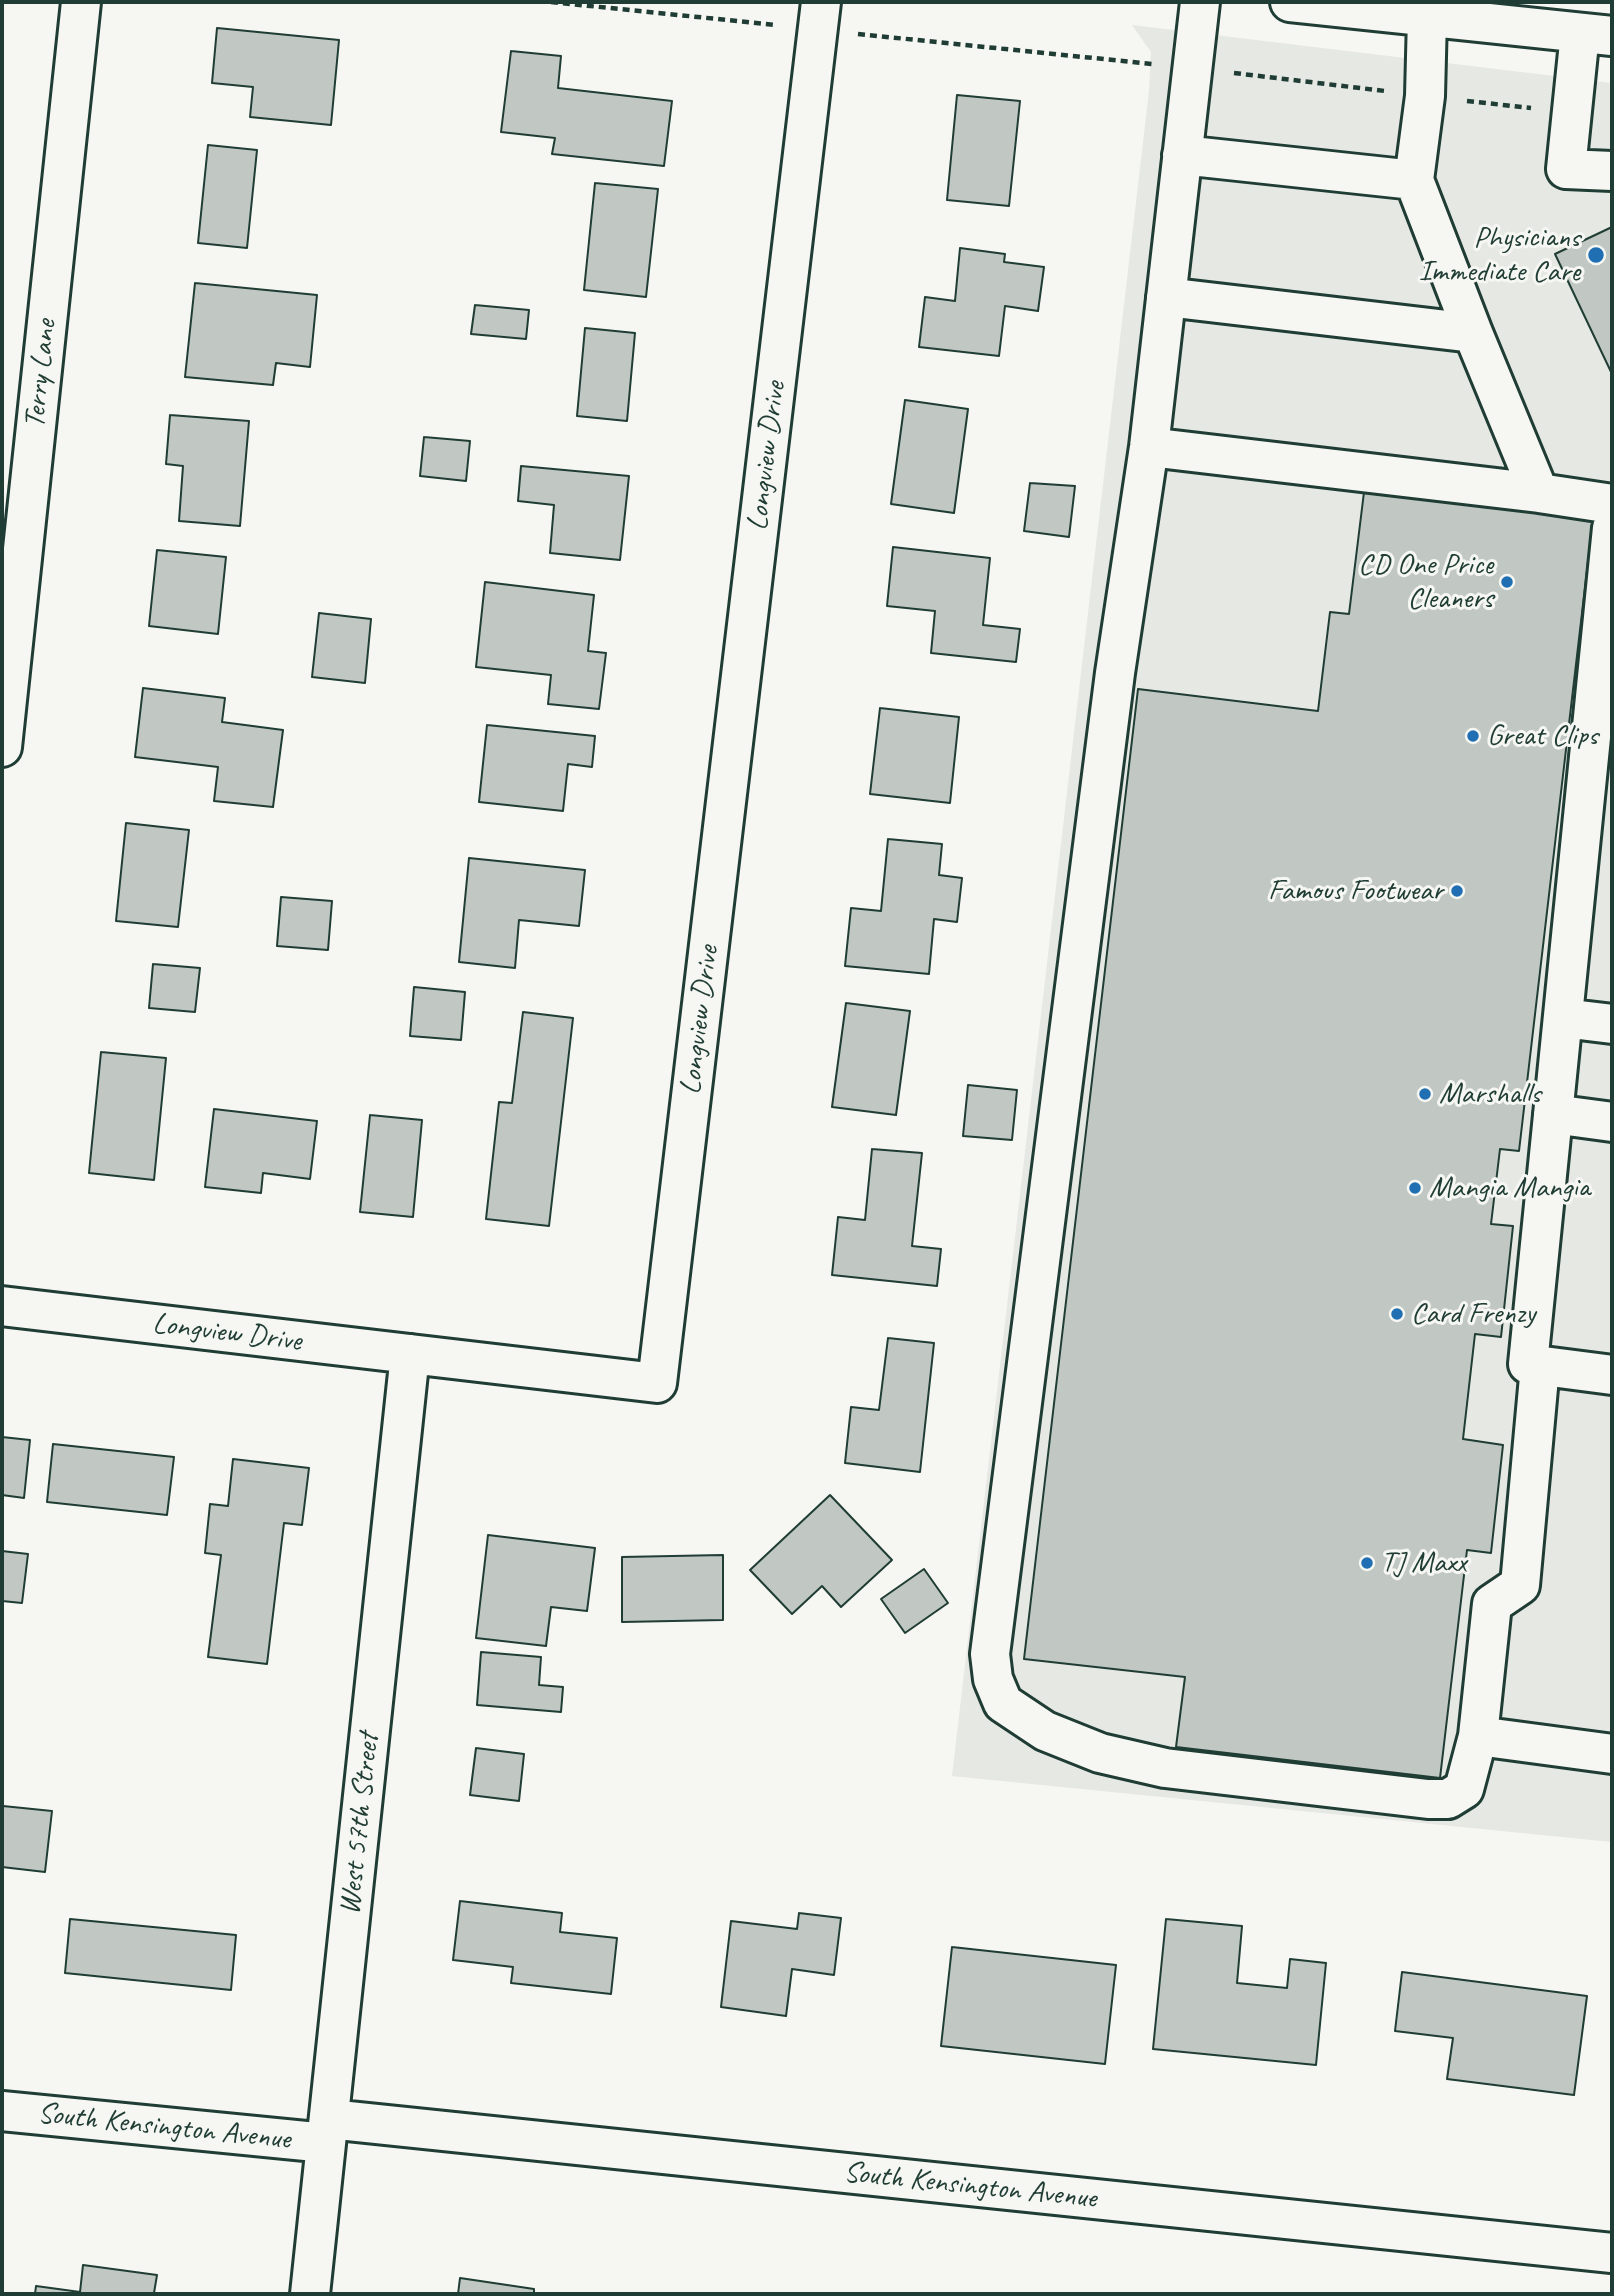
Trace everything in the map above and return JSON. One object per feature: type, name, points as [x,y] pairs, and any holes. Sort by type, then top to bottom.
[{"type":"street","name":"Terry Lane","points":[[2,747],[81,2]]},
{"type":"street","points":[[1200,2],[1149,447],[1115,673],[990,1654],[993,1679],[1003,1703],[1045,1731],[1100,1753],[1165,1768],[1427,1799],[1448,1799],[1464,1789],[1478,1736],[1492,1604],[1520,1585],[1539,1366]]},
{"type":"street","points":[[1290,2],[1427,16],[1512,13],[1596,34],[1571,112],[1566,169],[1612,171]]},
{"type":"street","name":"Longview Drive","points":[[2,1306],[657,1383],[819,16]]},
{"type":"street","points":[[1427,16],[1425,96],[1414,180],[1539,493]]},
{"type":"street","points":[[1182,155],[1414,180]]},
{"type":"street","points":[[1166,298],[1473,333]]},
{"type":"street","points":[[1149,447],[1612,504]]},
{"type":"street","points":[[1612,528],[1528,1364],[1612,1375]]},
{"type":"street","points":[[1563,1018],[1612,1024]]},
{"type":"street","points":[[1553,1114],[1612,1122]]},
{"type":"street","name":"West 57th Street","points":[[310,2294],[410,1354]]},
{"type":"street","points":[[1478,1736],[1612,1754]]},
{"type":"street","name":"South Kensington Avenue","points":[[2,2110],[327,2131],[1612,2253]]},
{"type":"path","points":[[551,2],[819,16],[1192,68],[1571,112]]},
{"type":"shaded area","points":[[1132,25],[1612,83],[1612,1842],[952,1776],[1149,91],[1151,52]]},
{"type":"building","points":[[217,28],[339,40],[331,125],[250,117],[253,87],[212,83]]},
{"type":"building","points":[[511,51],[561,56],[558,88],[672,101],[664,166],[552,154],[555,138],[501,132]]},
{"type":"building","points":[[957,95],[1020,101],[1009,206],[947,200]]},
{"type":"building","points":[[208,145],[257,150],[247,248],[198,243]]},
{"type":"building","points":[[595,183],[658,189],[646,297],[584,290]]},
{"type":"building","points":[[1612,227],[1612,374],[1555,254]]},
{"type":"building","points":[[960,248],[1005,254],[1004,262],[1044,267],[1038,311],[1005,306],[999,356],[919,347],[925,297],[955,301]]},
{"type":"building","points":[[195,283],[317,295],[310,367],[276,363],[273,385],[185,377]]},
{"type":"building","points":[[475,305],[529,310],[526,339],[471,334]]},
{"type":"building","points":[[585,328],[635,333],[627,421],[577,416]]},
{"type":"building","points":[[905,400],[968,409],[954,513],[891,504]]},
{"type":"building","points":[[170,415],[249,421],[240,526],[179,521],[183,466],[166,464]]},
{"type":"building","points":[[424,437],[470,441],[466,481],[420,476]]},
{"type":"building","points":[[521,466],[629,476],[620,560],[550,553],[554,505],[518,501]]},
{"type":"building","points":[[1030,483],[1075,486],[1069,537],[1024,531]]},
{"type":"building","points":[[1364,492],[1593,519],[1519,1151],[1500,1149],[1491,1224],[1513,1226],[1501,1337],[1475,1334],[1463,1439],[1503,1445],[1491,1553],[1467,1550],[1440,1778],[1176,1747],[1185,1677],[1024,1659],[1138,689],[1318,711],[1330,612],[1349,614]]},
{"type":"building","points":[[893,547],[990,558],[983,625],[1020,629],[1016,662],[931,653],[935,611],[887,606]]},
{"type":"building","points":[[157,550],[226,557],[218,634],[149,626]]},
{"type":"building","points":[[485,582],[594,595],[588,651],[606,653],[599,709],[548,704],[551,675],[476,667]]},
{"type":"building","points":[[319,613],[371,619],[365,683],[312,677]]},
{"type":"building","points":[[143,688],[225,698],[222,722],[283,730],[273,807],[214,801],[218,767],[135,757]]},
{"type":"building","points":[[880,708],[959,717],[950,803],[870,794]]},
{"type":"building","points":[[487,725],[595,736],[592,767],[568,764],[563,811],[479,802]]},
{"type":"building","points":[[126,823],[189,830],[178,927],[116,921]]},
{"type":"building","points":[[888,839],[942,844],[939,875],[962,878],[957,922],[934,919],[929,974],[845,966],[851,908],[881,911]]},
{"type":"building","points":[[469,858],[585,870],[579,926],[519,920],[515,968],[459,962]]},
{"type":"building","points":[[281,897],[332,901],[328,950],[277,946]]},
{"type":"building","points":[[153,964],[200,968],[195,1012],[149,1008]]},
{"type":"building","points":[[414,987],[465,992],[461,1040],[410,1036]]},
{"type":"building","points":[[846,1003],[910,1011],[896,1115],[832,1107]]},
{"type":"building","points":[[523,1012],[573,1018],[549,1226],[486,1219],[499,1102],[512,1103]]},
{"type":"building","points":[[101,1052],[166,1058],[154,1180],[89,1173]]},
{"type":"building","points":[[968,1085],[1017,1090],[1012,1140],[963,1136]]},
{"type":"building","points":[[214,1109],[317,1121],[310,1179],[263,1173],[261,1193],[205,1187]]},
{"type":"building","points":[[370,1115],[422,1120],[413,1217],[360,1212]]},
{"type":"building","points":[[872,1149],[922,1153],[912,1246],[941,1249],[937,1286],[832,1275],[838,1217],[865,1220]]},
{"type":"building","points":[[888,1338],[934,1343],[920,1472],[845,1463],[851,1407],[879,1410]]},
{"type":"building","points":[[2,1437],[30,1440],[24,1498],[2,1495]]},
{"type":"building","points":[[53,1444],[174,1457],[167,1515],[47,1502]]},
{"type":"building","points":[[233,1459],[309,1468],[302,1525],[284,1523],[267,1664],[208,1657],[221,1555],[205,1553],[210,1504],[228,1506]]},
{"type":"building","points":[[830,1495],[892,1560],[841,1607],[822,1586],[792,1614],[750,1570]]},
{"type":"building","points":[[488,1535],[595,1548],[587,1611],[551,1607],[546,1646],[476,1638]]},
{"type":"building","points":[[2,1551],[28,1554],[22,1603],[2,1601]]},
{"type":"building","points":[[723,1555],[723,1620],[622,1622],[622,1557]]},
{"type":"building","points":[[924,1569],[948,1603],[905,1633],[881,1599]]},
{"type":"building","points":[[481,1652],[541,1657],[539,1685],[563,1687],[561,1712],[477,1705]]},
{"type":"building","points":[[476,1748],[524,1754],[519,1801],[470,1795]]},
{"type":"building","points":[[3,1806],[52,1811],[45,1872],[2,1867]]},
{"type":"building","points":[[460,1901],[562,1913],[560,1932],[617,1938],[611,1994],[511,1983],[513,1967],[453,1960]]},
{"type":"building","points":[[799,1913],[841,1918],[834,1975],[792,1969],[786,2016],[721,2007],[731,1921],[797,1929]]},
{"type":"building","points":[[70,1919],[236,1935],[231,1990],[65,1973]]},
{"type":"building","points":[[1166,1919],[1242,1926],[1237,1983],[1287,1988],[1290,1959],[1326,1963],[1316,2065],[1153,2049]]},
{"type":"building","points":[[952,1947],[1116,1965],[1105,2064],[941,2046]]},
{"type":"building","points":[[1402,1972],[1587,1996],[1574,2095],[1447,2079],[1453,2038],[1395,2031]]},
{"type":"building","points":[[83,2265],[157,2275],[154,2293],[163,2294],[35,2294],[36,2286],[80,2292]]},
{"type":"building","points":[[460,2278],[534,2289],[534,2294],[458,2294]]},
{"type":"place","name":"Physicians Immediate Care","points":[[1596,255]]},
{"type":"place","name":"CD One Price Cleaners","points":[[1507,582]]},
{"type":"place","name":"Great Clips","points":[[1473,736]]},
{"type":"place","name":"Famous Footwear","points":[[1457,891]]},
{"type":"place","name":"Marshalls","points":[[1425,1094]]},
{"type":"place","name":"Mangia Mangia","points":[[1415,1188]]},
{"type":"place","name":"Card Frenzy","points":[[1397,1314]]},
{"type":"place","name":"TJ Maxx","points":[[1367,1563]]}]
